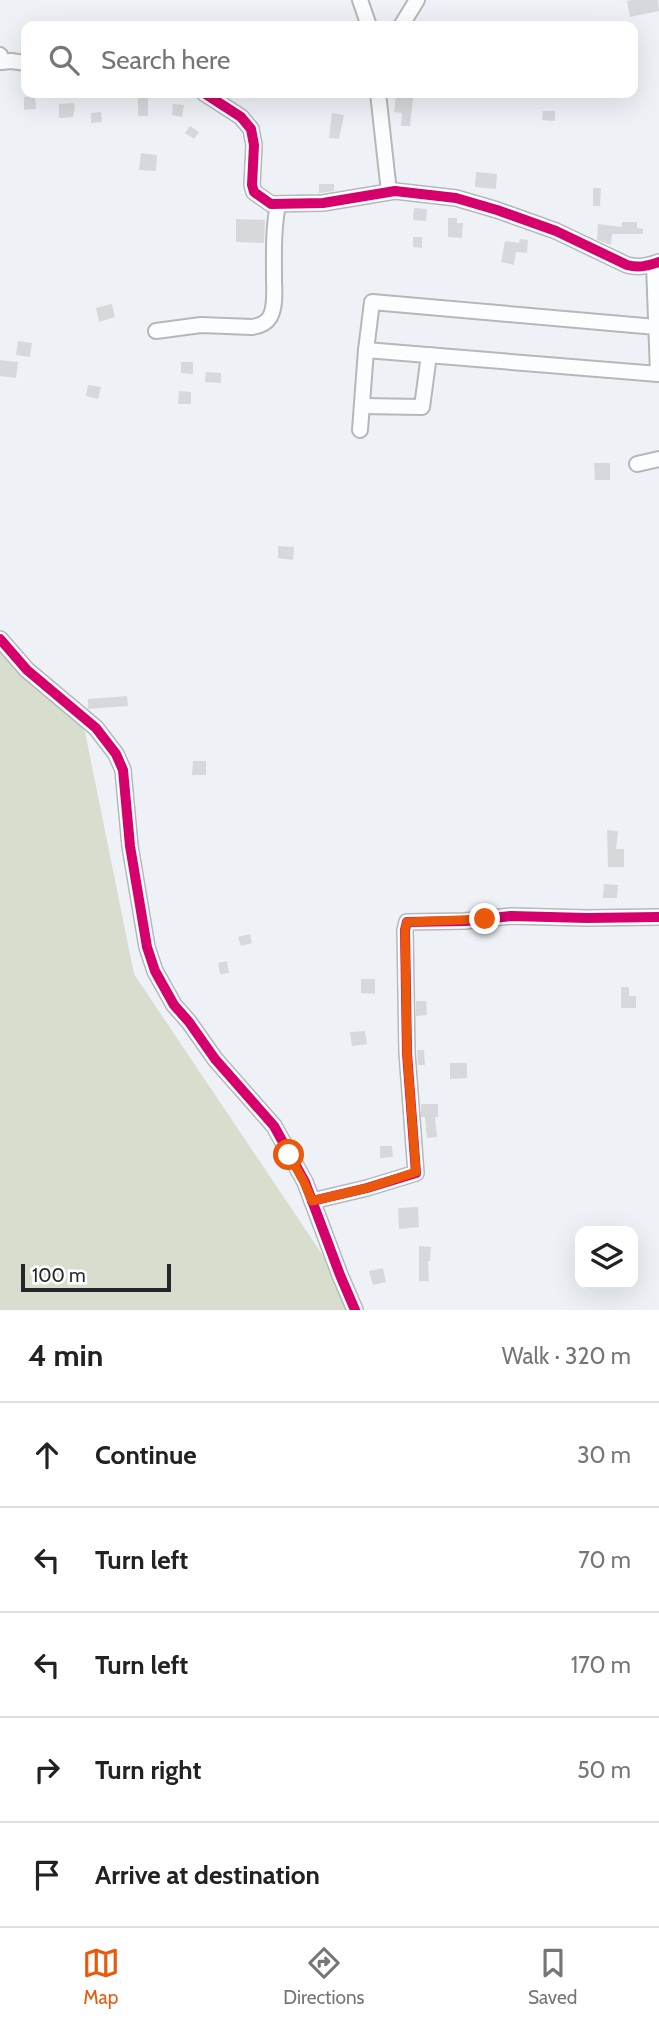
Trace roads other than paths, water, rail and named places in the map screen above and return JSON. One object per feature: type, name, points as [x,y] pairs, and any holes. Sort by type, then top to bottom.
[{"type":"street","points":[[360,0],[367,21]]},
{"type":"street","points":[[404,21],[417,0]]},
{"type":"street","points":[[1,63],[21,62]]},
{"type":"street","points":[[211,98],[247,124],[254,145],[254,192],[271,204],[350,200],[396,191],[456,198],[556,231],[627,265],[636,267],[656,263],[658,373],[366,350]]},
{"type":"street","points":[[379,98],[389,192]]},
{"type":"street","points":[[156,331],[201,325],[252,327],[266,322],[271,315],[274,299],[274,242],[278,205]]},
{"type":"street","points":[[360,430],[372,302],[656,327]]},
{"type":"street","points":[[362,406],[422,407],[429,355]]},
{"type":"street","points":[[637,464],[659,459]]},
{"type":"street","points":[[0,639],[27,670],[96,728],[116,754],[123,770],[132,859],[147,947],[155,971],[174,1005],[215,1059],[274,1126],[304,1182],[355,1310]]},
{"type":"street","points":[[312,1201],[367,1188],[416,1172],[407,1053],[407,922],[466,921],[511,916],[659,917]]}]
